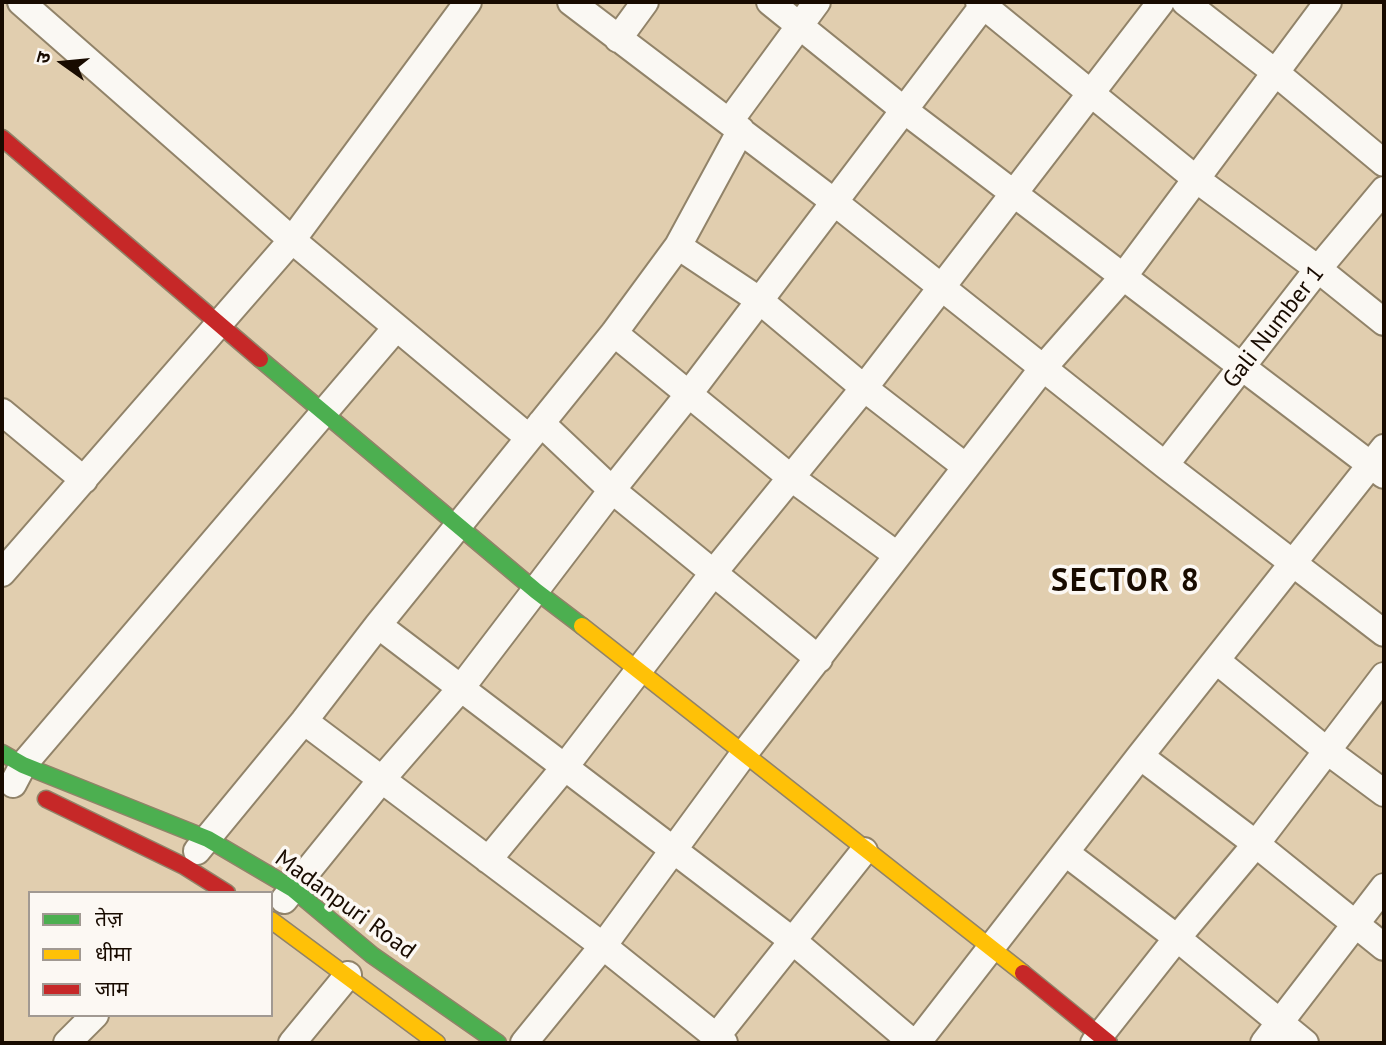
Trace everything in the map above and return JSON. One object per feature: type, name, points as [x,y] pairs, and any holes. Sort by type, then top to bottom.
[{"type":"street","points":[[21,2],[396,328],[612,490],[818,659]]},
{"type":"street","points":[[2,573],[292,240],[468,2]]},
{"type":"street","points":[[570,2],[834,201],[1165,465],[1384,633]]},
{"type":"street","points":[[618,39],[645,2]]},
{"type":"street","points":[[378,625],[793,941],[915,1043],[1294,563],[1380,462],[1242,368],[904,110],[770,2]]},
{"type":"street","points":[[184,866],[304,721],[378,625],[614,333],[678,246],[735,126],[817,2]]},
{"type":"street","points":[[488,860],[564,768],[714,572],[864,388],[1161,2]]},
{"type":"street","points":[[1185,2],[1384,163]]},
{"type":"street","points":[[524,1043],[603,946],[743,755],[1043,368],[1123,277],[1328,2]]},
{"type":"street","points":[[273,914],[382,779],[461,688],[688,395],[983,3],[1196,179],[1318,269],[1384,322]]},
{"type":"street","points":[[2,138],[219,325],[536,591],[864,851],[992,948],[1101,1041],[1177,938],[1256,844],[1384,676]]},
{"type":"street","name":"Gali Number 1","points":[[1165,465],[1318,269],[1384,190]]},
{"type":"street","points":[[678,246],[759,300],[864,388],[966,467]]},
{"type":"street","points":[[220,891],[184,866],[10,770],[396,328]]},
{"type":"street","points":[[614,333],[790,477],[897,555]]},
{"type":"street","points":[[2,412],[84,480]]},
{"type":"street","points":[[1217,661],[1326,750],[1384,793]]},
{"type":"street","points":[[304,721],[603,946],[720,1040],[864,851]]},
{"type":"street","points":[[1140,756],[1356,922],[1384,947]]},
{"type":"street","name":"Madanpuri Road","points":[[10,770],[208,839],[293,889],[372,955],[498,1043]]},
{"type":"street","points":[[1066,853],[1177,938],[1272,1033],[1305,1043]]},
{"type":"street","points":[[1272,1033],[1384,887]]},
{"type":"street","points":[[273,919],[437,1043]]},
{"type":"street","points":[[292,1043],[348,975]]},
{"type":"street","points":[[67,1043],[92,1017]]},
{"type":"traffic: fast","points":[[260,359],[536,591],[582,626]]},
{"type":"traffic: fast","points":[[2,753],[23,765],[208,839],[293,889],[372,955],[498,1043]]},
{"type":"traffic: slow","points":[[582,626],[1023,973]]},
{"type":"traffic: slow","points":[[273,921],[437,1043]]},
{"type":"traffic: jam","points":[[2,138],[260,359]]},
{"type":"traffic: jam","points":[[46,799],[184,866],[224,891]]},
{"type":"traffic: jam","points":[[1023,973],[1109,1043]]},
{"type":"district","name":"SECTOR 8","points":[[1126,582]]}]
